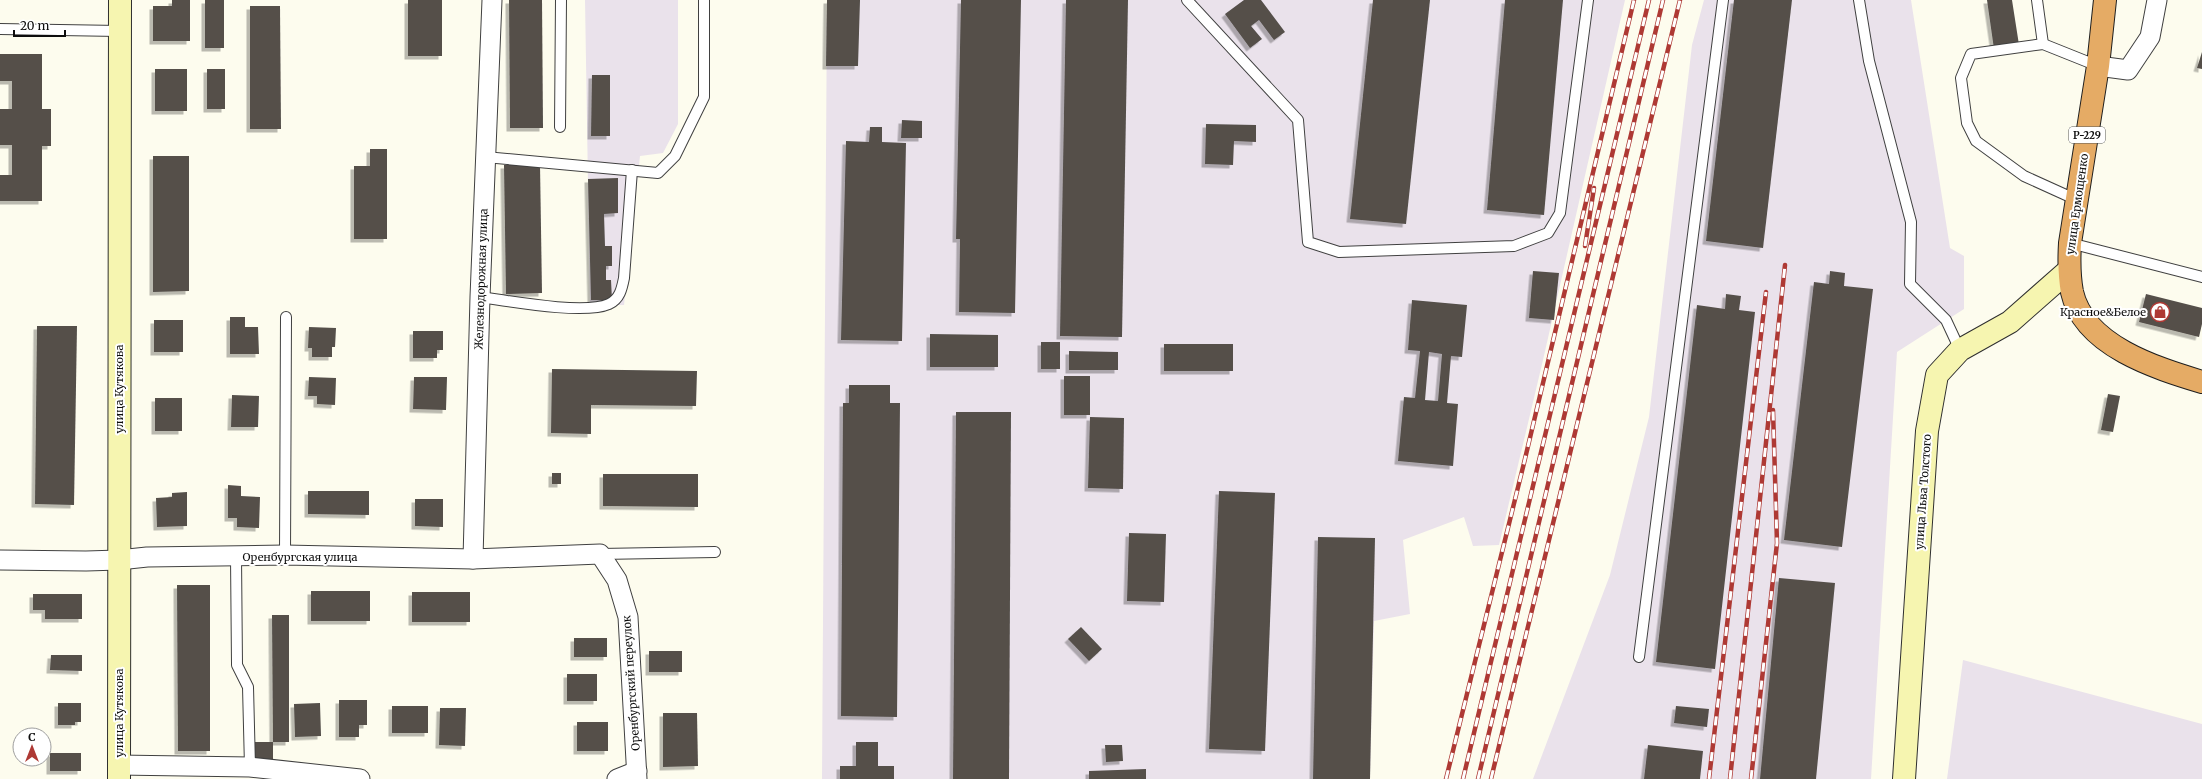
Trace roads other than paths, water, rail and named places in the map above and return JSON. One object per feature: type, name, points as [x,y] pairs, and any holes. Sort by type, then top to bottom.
[{"type":"highway","name":"улица Ермощенко","points":[[2105,0],[2098,66],[2070,243],[2069,270],[2075,300],[2081,314],[2094,330],[2131,356],[2160,369],[2202,380]]},
{"type":"main road","name":"улица Кутякова","points":[[118,772],[120,0]]},
{"type":"main road","name":"улица Льва Толстого","points":[[1904,779],[1927,431],[1937,375],[1960,350],[2010,322],[2069,270]]},
{"type":"street","name":"Железнодорожная улица","points":[[473,559],[480,297],[492,0]]},
{"type":"street","points":[[2098,66],[2128,70],[2150,37],[2157,0]]},
{"type":"street","name":"Оренбургская улица","points":[[0,560],[119,560],[147,557],[285,556],[473,559],[600,554]]},
{"type":"street","name":"Оренбургский переулок","points":[[600,554],[617,580],[628,617],[637,775],[617,779]]},
{"type":"street","points":[[118,772],[250,767],[360,779]]},
{"type":"lane","points":[[560,127],[561,0]]},
{"type":"lane","points":[[485,157],[658,173],[675,156],[704,97],[704,0]]},
{"type":"lane","points":[[1187,0],[1298,120],[1308,242],[1339,252],[1514,246],[1548,233],[1560,213],[1588,0]]},
{"type":"lane","points":[[1639,657],[1723,0]]},
{"type":"lane","points":[[1859,0],[1869,60],[1911,222],[1910,284],[1946,320],[1960,350]]},
{"type":"lane","points":[[2037,0],[2043,44]]},
{"type":"lane","points":[[0,29],[119,30]]},
{"type":"lane","points":[[2077,200],[2024,176],[1976,141],[1967,123],[1961,78],[1971,54],[2043,44],[2098,66]]},
{"type":"lane","points":[[480,297],[578,309],[610,304],[619,295],[624,278],[632,170]]},
{"type":"lane","points":[[2070,243],[2202,277]]},
{"type":"lane","points":[[285,556],[286,317]]},
{"type":"lane","points":[[600,554],[715,552]]},
{"type":"lane","points":[[236,557],[236,665],[248,687],[250,767]]},
{"type":"railway","points":[[1446,779],[1524,463],[1634,0]]},
{"type":"railway","points":[[1463,779],[1649,0]]},
{"type":"railway","points":[[1478,779],[1663,0]]},
{"type":"railway","points":[[1491,779],[1680,0]]},
{"type":"railway","points":[[1585,246],[1594,188]]},
{"type":"railway","points":[[1730,779],[1785,265]]},
{"type":"railway","points":[[1709,779],[1766,292]]},
{"type":"railway","points":[[1751,779],[1777,543],[1773,410]]},
{"type":"place","name":"Красное&Белое","points":[[2160,312]]}]
